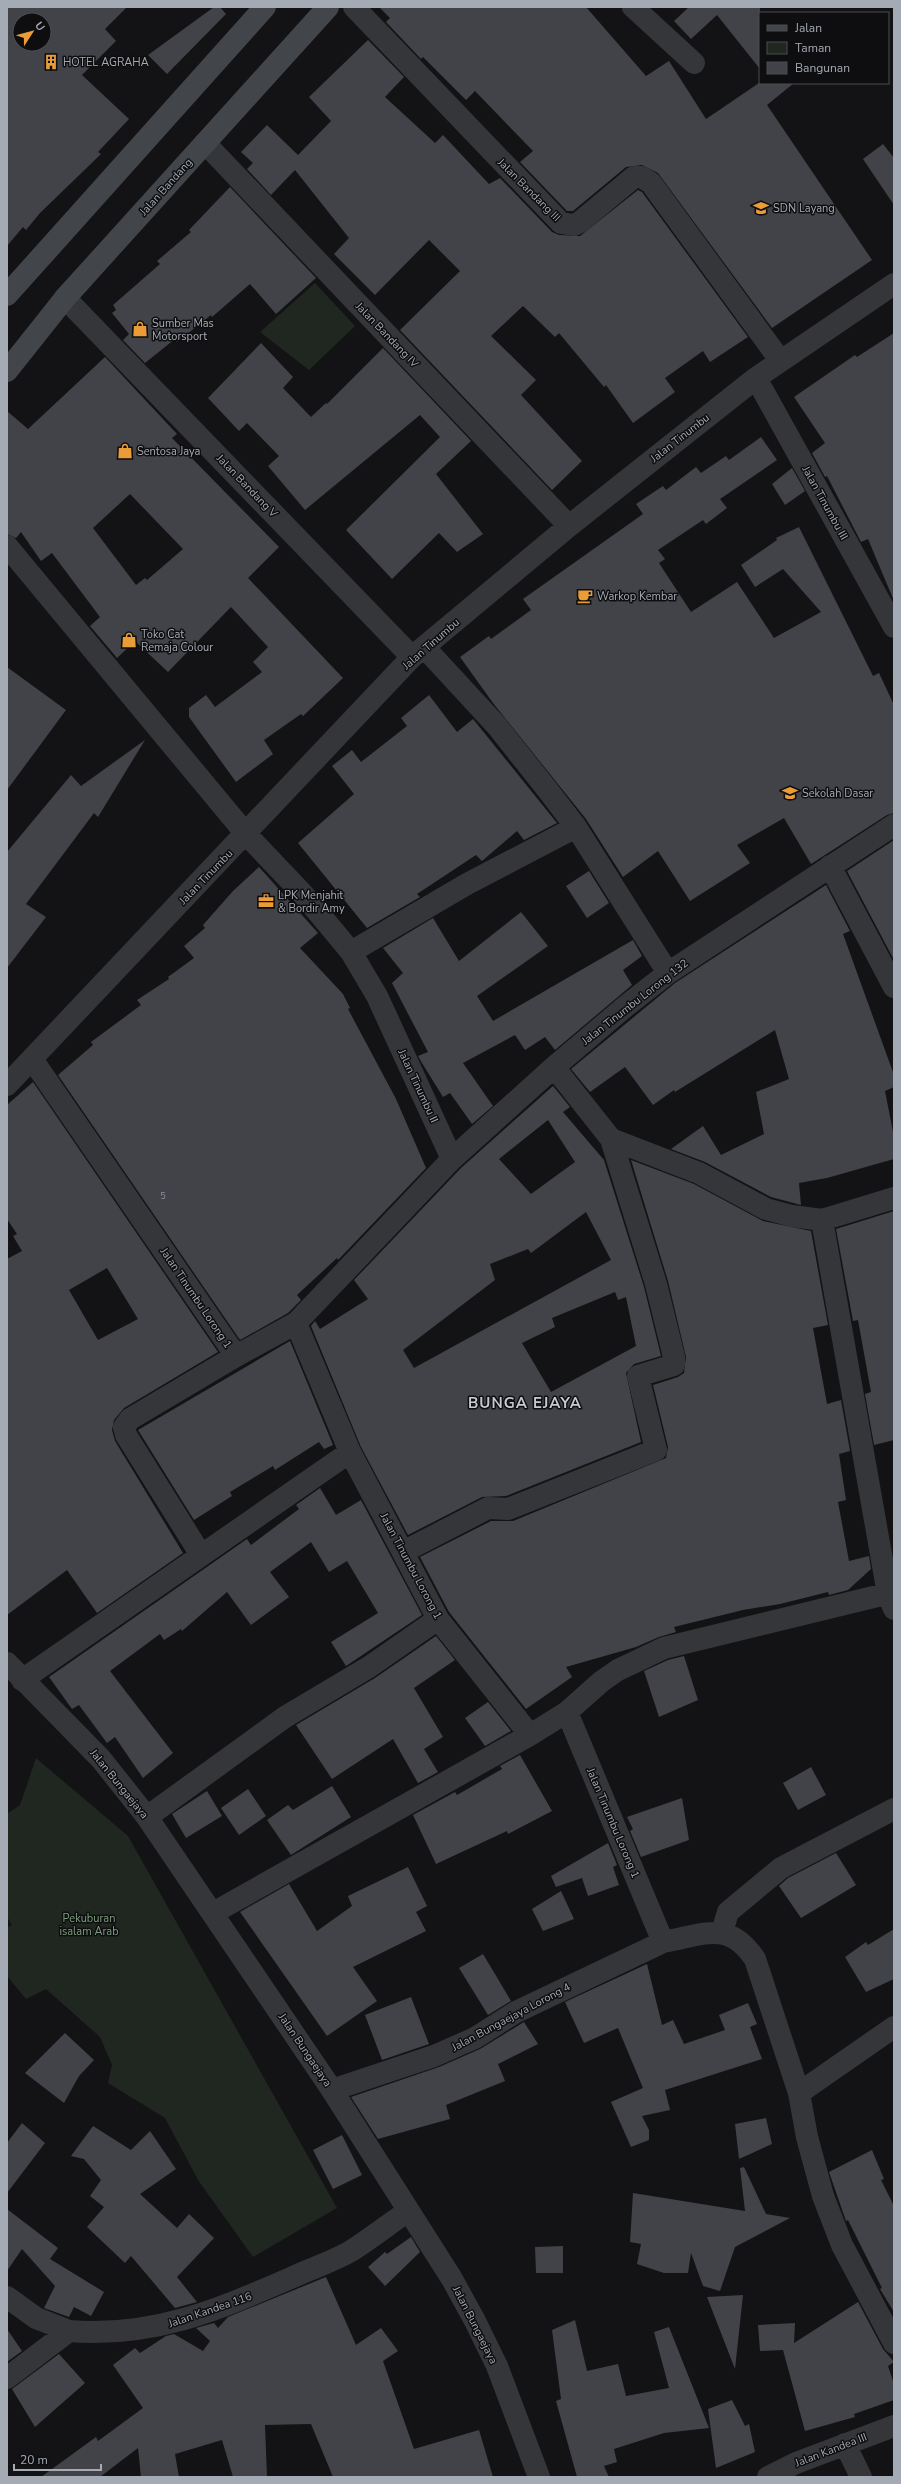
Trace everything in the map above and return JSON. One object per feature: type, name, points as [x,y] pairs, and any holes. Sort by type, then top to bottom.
[{"type":"main road","points":[[7,295],[264,7]]},
{"type":"main road","name":"Jalan Bandang","points":[[7,371],[65,298],[328,7]]},
{"type":"street","name":"Jalan Bandang III","points":[[354,7],[560,223],[574,225],[580,222],[634,177],[642,178],[651,183],[780,360]]},
{"type":"street","points":[[633,7],[694,63]]},
{"type":"street","name":"Jalan Bandang IV","points":[[205,144],[569,526]]},
{"type":"street","name":"Jalan Tinumbu","points":[[7,1085],[418,653],[569,526],[756,378],[780,360],[894,284]]},
{"type":"street","name":"Jalan Bandang V","points":[[65,298],[418,653],[497,726],[576,827],[668,973]]},
{"type":"street","name":"Jalan Tinumbu III","points":[[756,378],[894,627]]},
{"type":"street","name":"Jalan Tinumbu II","points":[[7,546],[246,834],[302,893],[351,952],[377,996],[452,1159]]},
{"type":"street","name":"Jalan Tinumbu Lorong 132","points":[[452,1159],[554,1067],[668,973],[894,825]]},
{"type":"street","points":[[351,952],[467,884],[576,827]]},
{"type":"street","points":[[830,866],[894,987]]},
{"type":"street","name":"Jalan Tinumbu Lorong 1","points":[[32,1059],[236,1356],[296,1323],[350,1452],[438,1618],[530,1735]]},
{"type":"street","points":[[403,1552],[488,1508],[508,1509],[656,1450],[638,1376],[674,1365],[674,1357],[656,1284],[611,1139],[554,1067]]},
{"type":"street","points":[[611,1139],[692,1170],[766,1209],[792,1216],[822,1220],[894,1198]]},
{"type":"street","points":[[296,1323],[452,1159]]},
{"type":"street","points":[[213,1913],[530,1735],[567,1712],[602,1681],[618,1670],[664,1648],[779,1619],[892,1598],[822,1220]]},
{"type":"street","points":[[201,1555],[126,1435],[124,1427],[130,1419],[236,1356]]},
{"type":"street","points":[[22,1680],[350,1452]]},
{"type":"street","points":[[147,1817],[285,1717],[369,1667],[438,1618]]},
{"type":"street","name":"Jalan Bungaejaya","points":[[7,1663],[101,1759],[147,1817],[332,2090],[452,2279],[475,2321],[497,2366],[539,2477]]},
{"type":"street","name":"Jalan Tinumbu Lorong 1","points":[[567,1712],[663,1942]]},
{"type":"street","points":[[722,1932],[728,1912],[781,1868],[894,1809]]},
{"type":"street","points":[[663,1942],[722,1932],[736,1937],[746,1946],[755,1959],[799,2093],[807,2136],[823,2196],[842,2245],[894,2343]]},
{"type":"street","name":"Jalan Bungaejaya Lorong 4","points":[[332,2090],[434,2056],[475,2038],[540,2000],[663,1942]]},
{"type":"street","points":[[799,2093],[894,2027]]},
{"type":"street","name":"Jalan Kandea 116","points":[[7,2297],[36,2318],[69,2331],[113,2333],[144,2330],[236,2302],[332,2261],[371,2238],[408,2211]]},
{"type":"street","points":[[7,2378],[69,2331]]},
{"type":"street","name":"Jalan Kandea III","points":[[768,2477],[796,2462],[894,2426]]},
{"type":"street","points":[[845,2444],[861,2477]]},
{"type":"green space","points":[[315,283],[355,326],[309,370],[260,332]]},
{"type":"green space","name":"Pekuburan isalam Arab","points":[[36,1758],[128,1836],[337,2208],[253,2257],[198,2180],[165,2118],[108,2083],[112,2065],[100,2037],[46,1989],[26,1999],[7,1976],[7,1928],[12,1925],[7,1917],[7,1814],[20,1805]]},
{"type":"building","points":[[7,7],[127,7],[105,29],[116,41],[82,75],[129,119],[98,152],[101,154],[40,213],[26,230],[23,227],[7,246]]},
{"type":"building","points":[[214,7],[220,7],[226,14],[167,74],[148,55]]},
{"type":"building","points":[[379,7],[586,7],[646,76],[669,61],[706,119],[759,83],[793,84],[767,105],[872,260],[772,328],[658,173],[642,165],[626,167],[573,211],[567,211],[520,162],[533,151],[475,91],[466,100],[423,57],[421,59],[386,22],[390,18]]},
{"type":"building","points":[[689,7],[760,7],[759,68],[717,15],[691,39],[674,21]]},
{"type":"building","points":[[368,40],[404,77],[385,97],[435,143],[443,135],[489,184],[500,178],[552,232],[559,235],[580,236],[638,190],[642,192],[748,337],[710,362],[703,351],[665,378],[675,392],[633,423],[606,385],[604,387],[559,333],[555,337],[523,306],[491,336],[536,380],[521,395],[582,461],[552,490],[400,330],[460,271],[429,240],[375,295],[334,254],[349,238],[295,170],[271,195],[247,169],[253,163],[241,152],[267,125],[298,155],[331,121],[309,97]]},
{"type":"building","points":[[883,144],[894,158],[894,205],[863,159]]},
{"type":"building","points":[[230,187],[316,278],[276,314],[250,284],[212,317],[211,315],[177,342],[175,339],[145,363],[123,340],[129,334],[112,313],[116,310],[113,305],[160,264],[157,261],[191,232],[189,230]]},
{"type":"building","points":[[894,333],[894,601],[868,539],[861,542],[827,476],[825,477],[812,453],[825,443],[794,397],[855,355],[857,357]]},
{"type":"building","points":[[261,343],[293,377],[283,388],[311,417],[326,403],[327,404],[383,348],[471,441],[436,474],[483,534],[457,552],[439,533],[392,579],[346,530],[440,437],[420,415],[305,510],[268,466],[279,456],[247,423],[239,431],[208,398]]},
{"type":"building","points":[[105,357],[177,434],[172,438],[279,547],[248,578],[343,678],[303,716],[301,714],[264,740],[273,754],[236,782],[189,717],[189,708],[206,695],[215,707],[262,672],[253,662],[268,647],[231,607],[168,672],[135,641],[117,658],[90,626],[100,617],[52,553],[41,561],[21,532],[16,538],[7,534],[7,411],[28,429]],"holes":[[[130,494],[183,549],[147,580],[145,578],[136,585],[93,528]]]},
{"type":"building","points":[[761,437],[777,460],[720,499],[727,508],[706,524],[703,520],[658,550],[665,559],[659,563],[691,612],[737,582],[774,638],[821,612],[783,569],[755,587],[741,565],[777,540],[776,538],[799,527],[873,676],[879,673],[894,705],[894,813],[887,815],[811,864],[784,818],[737,845],[750,863],[690,901],[658,851],[623,877],[586,819],[493,703],[460,657],[489,636],[491,639],[531,610],[523,599],[643,514],[636,504],[663,486],[666,490],[696,467],[701,473],[726,456],[729,460]]},
{"type":"building","points":[[792,468],[805,491],[785,505],[772,484]]},
{"type":"building","points":[[7,667],[66,710],[7,790]]},
{"type":"building","points":[[429,695],[457,732],[473,719],[557,823],[524,840],[517,831],[482,861],[476,855],[417,894],[420,897],[367,928],[298,843],[354,794],[332,766],[352,750],[361,762],[407,726],[401,718]]},
{"type":"building","points":[[145,740],[98,817],[94,813],[26,904],[46,917],[7,968],[7,852],[71,775],[81,786]]},
{"type":"building","points":[[894,840],[894,960],[847,871]]},
{"type":"building","points":[[259,867],[318,933],[300,948],[343,994],[350,1008],[348,1009],[396,1099],[426,1168],[338,1260],[337,1258],[297,1295],[301,1300],[288,1313],[240,1340],[58,1075],[93,1045],[91,1042],[141,1005],[137,1000],[169,979],[168,977],[194,958],[184,946],[205,928],[203,925],[233,891]]},
{"type":"building","points":[[589,871],[609,903],[587,918],[566,886]]},
{"type":"building","points":[[826,885],[850,931],[843,934],[894,1075],[894,1087],[885,1091],[894,1137],[894,1159],[827,1178],[799,1183],[801,1205],[771,1197],[705,1162],[671,1149],[703,1126],[721,1155],[764,1134],[756,1092],[789,1079],[775,1030],[675,1092],[674,1090],[653,1105],[625,1067],[590,1092],[571,1069],[675,983]]},
{"type":"building","points":[[521,912],[548,946],[477,996],[493,1021],[633,940],[642,956],[623,970],[632,985],[555,1050],[545,1037],[525,1050],[515,1035],[463,1063],[493,1106],[472,1124],[450,1093],[443,1097],[418,1056],[428,1052],[392,983],[403,973],[383,948],[433,918],[459,961]]},
{"type":"building","points":[[33,1082],[218,1352],[124,1408],[114,1420],[112,1430],[115,1441],[183,1553],[97,1613],[67,1570],[7,1615],[7,1259],[22,1251],[13,1236],[17,1234],[7,1219],[7,1105]],"holes":[[[107,1268],[138,1319],[98,1340],[69,1290]]]},
{"type":"building","points":[[553,1086],[570,1107],[563,1112],[604,1160],[644,1287],[661,1356],[634,1364],[626,1373],[641,1442],[506,1496],[482,1497],[408,1535],[361,1447],[311,1326],[315,1321],[320,1329],[368,1299],[354,1280],[461,1168]],"holes":[[[548,1120],[575,1162],[531,1194],[499,1159]],[[586,1212],[611,1260],[414,1368],[403,1350],[495,1280],[490,1264],[528,1249],[531,1253]],[[615,1292],[618,1300],[626,1297],[636,1346],[551,1392],[522,1343],[555,1327],[552,1318]]]},
{"type":"building","points":[[631,1160],[694,1184],[763,1221],[811,1231],[828,1325],[813,1328],[827,1404],[841,1400],[850,1451],[839,1454],[846,1500],[838,1502],[849,1561],[869,1556],[871,1569],[848,1590],[829,1595],[828,1592],[780,1604],[743,1610],[674,1627],[676,1632],[659,1637],[636,1647],[566,1667],[572,1677],[526,1709],[449,1612],[420,1557],[491,1521],[513,1521],[666,1458],[668,1447],[653,1385],[678,1377],[684,1373],[686,1357],[668,1281]]},
{"type":"building","points":[[894,1211],[894,1440],[874,1445],[865,1394],[871,1392],[858,1320],[853,1321],[836,1229]]},
{"type":"building","points":[[290,1341],[333,1445],[324,1449],[319,1442],[275,1470],[273,1466],[230,1492],[232,1496],[194,1520],[138,1430]]},
{"type":"building","points":[[320,1488],[336,1515],[361,1500],[422,1615],[346,1666],[331,1642],[378,1613],[347,1561],[329,1572],[311,1542],[270,1572],[289,1597],[251,1625],[227,1592],[182,1631],[181,1629],[164,1640],[160,1634],[110,1671],[173,1753],[143,1778],[115,1737],[107,1743],[79,1705],[72,1709],[49,1677],[247,1539],[251,1545],[299,1509],[296,1505]]},
{"type":"building","points":[[436,1636],[455,1660],[414,1688],[443,1737],[424,1749],[438,1772],[418,1783],[393,1739],[332,1779],[296,1725],[375,1678]]},
{"type":"building","points":[[684,1656],[698,1700],[659,1717],[644,1671],[668,1660]]},
{"type":"building","points":[[488,1702],[511,1731],[485,1746],[465,1718]]},
{"type":"building","points":[[520,1755],[552,1811],[508,1834],[507,1831],[436,1864],[413,1815],[455,1792],[457,1795],[502,1769],[500,1766]]},
{"type":"building","points":[[811,1767],[826,1795],[798,1810],[783,1783]]},
{"type":"building","points":[[332,1786],[351,1817],[291,1855],[267,1820],[288,1805],[293,1810]]},
{"type":"building","points":[[248,1789],[266,1816],[239,1835],[221,1808]]},
{"type":"building","points":[[207,1791],[222,1816],[186,1838],[172,1814]]},
{"type":"building","points":[[682,1798],[689,1840],[641,1857],[630,1831],[633,1829],[627,1817]]},
{"type":"building","points":[[608,1843],[617,1865],[613,1867],[619,1885],[588,1896],[582,1878],[556,1887],[551,1876]]},
{"type":"building","points":[[836,1853],[856,1885],[801,1918],[779,1886],[788,1878]]},
{"type":"building","points":[[408,1867],[427,1906],[416,1912],[426,1931],[353,1967],[377,2001],[327,2036],[240,1912],[289,1884],[317,1931],[352,1906],[348,1896]]},
{"type":"building","points":[[561,1891],[574,1919],[543,1931],[532,1909]]},
{"type":"building","points":[[894,1929],[894,1979],[866,1992],[845,1957],[866,1942],[868,1945]]},
{"type":"building","points":[[483,1954],[511,2001],[488,2015],[459,1968]]},
{"type":"building","points":[[647,1964],[662,2025],[673,2020],[684,2044],[725,2030],[719,2015],[748,2003],[757,2024],[750,2027],[762,2059],[665,2090],[670,2110],[642,2116],[649,2130],[649,2140],[631,2147],[611,2102],[643,2088],[618,2028],[584,2043],[565,2002]]},
{"type":"building","points":[[411,1997],[429,2044],[382,2060],[365,2015]]},
{"type":"building","points":[[524,2022],[538,2044],[498,2064],[505,2081],[446,2105],[450,2119],[378,2139],[351,2097],[439,2067],[480,2049]]},
{"type":"building","points":[[65,2033],[94,2060],[79,2076],[64,2103],[25,2073]]},
{"type":"building","points":[[766,2118],[772,2144],[739,2159],[735,2124]]},
{"type":"building","points":[[22,2123],[45,2143],[7,2193],[7,2143]]},
{"type":"building","points":[[93,2126],[131,2150],[150,2131],[176,2169],[140,2194],[177,2228],[189,2214],[214,2238],[177,2277],[197,2302],[175,2308],[131,2256],[125,2263],[87,2227],[104,2207],[90,2196],[101,2180],[84,2159],[71,2156]]},
{"type":"building","points":[[342,2135],[362,2175],[333,2189],[313,2150]]},
{"type":"building","points":[[872,2150],[884,2179],[881,2180],[894,2206],[894,2312],[880,2289],[882,2288],[848,2220],[846,2221],[829,2172]]},
{"type":"building","points":[[744,2167],[766,2214],[790,2218],[735,2247],[720,2291],[703,2286],[691,2253],[688,2273],[664,2273],[637,2264],[641,2244],[630,2242],[633,2193],[745,2211],[740,2168]]},
{"type":"building","points":[[7,2209],[58,2248],[50,2259],[104,2292],[91,2316],[74,2307],[69,2317],[44,2308],[55,2286],[22,2249],[7,2271]]},
{"type":"building","points":[[411,2237],[420,2252],[385,2286],[368,2267],[385,2252],[387,2254]]},
{"type":"building","points":[[563,2246],[563,2273],[536,2273],[535,2247]]},
{"type":"building","points":[[326,2277],[356,2345],[381,2328],[398,2351],[383,2361],[414,2449],[479,2430],[493,2477],[333,2477],[311,2424],[265,2425],[267,2477],[233,2477],[222,2440],[175,2454],[179,2477],[141,2477],[138,2448],[100,2477],[41,2477],[96,2437],[98,2441],[143,2408],[113,2365],[135,2348],[140,2353],[166,2336],[174,2334],[203,2351],[210,2341],[196,2328],[214,2323],[218,2328],[228,2317]]},
{"type":"building","points":[[743,2295],[735,2369],[707,2297]]},
{"type":"building","points":[[858,2302],[883,2349],[894,2362],[888,2366],[894,2384],[894,2400],[854,2414],[855,2417],[805,2431],[783,2350],[760,2351],[758,2325],[795,2323],[794,2343]]},
{"type":"building","points":[[575,2320],[587,2371],[618,2364],[626,2396],[669,2388],[654,2332],[669,2327],[709,2428],[664,2433],[614,2449],[617,2462],[604,2466],[609,2477],[577,2477],[556,2401],[561,2399],[552,2330]]},
{"type":"building","points":[[7,2329],[22,2351],[7,2362]]},
{"type":"building","points":[[59,2354],[85,2383],[35,2427],[12,2389]]},
{"type":"building","points":[[732,2400],[745,2426],[749,2424],[755,2452],[716,2468],[708,2409]]},
{"type":"place","name":"HOTEL AGRAHA","points":[[51,62]]},
{"type":"place","name":"SDN Layang","points":[[761,208]]},
{"type":"place","name":"Sumber Mas Motorsport","points":[[140,329]]},
{"type":"place","name":"Sentosa Jaya","points":[[125,451]]},
{"type":"place","name":"Warkop Kembar","points":[[585,596]]},
{"type":"place","name":"Toko Cat Remaja Colour","points":[[129,640]]},
{"type":"place","name":"Sekolah Dasar","points":[[790,793]]},
{"type":"place","name":"LPK Menjahit & Bordir Amy","points":[[266,901]]},
{"type":"district","name":"BUNGA EJAYA","points":[[525,1403]]}]
